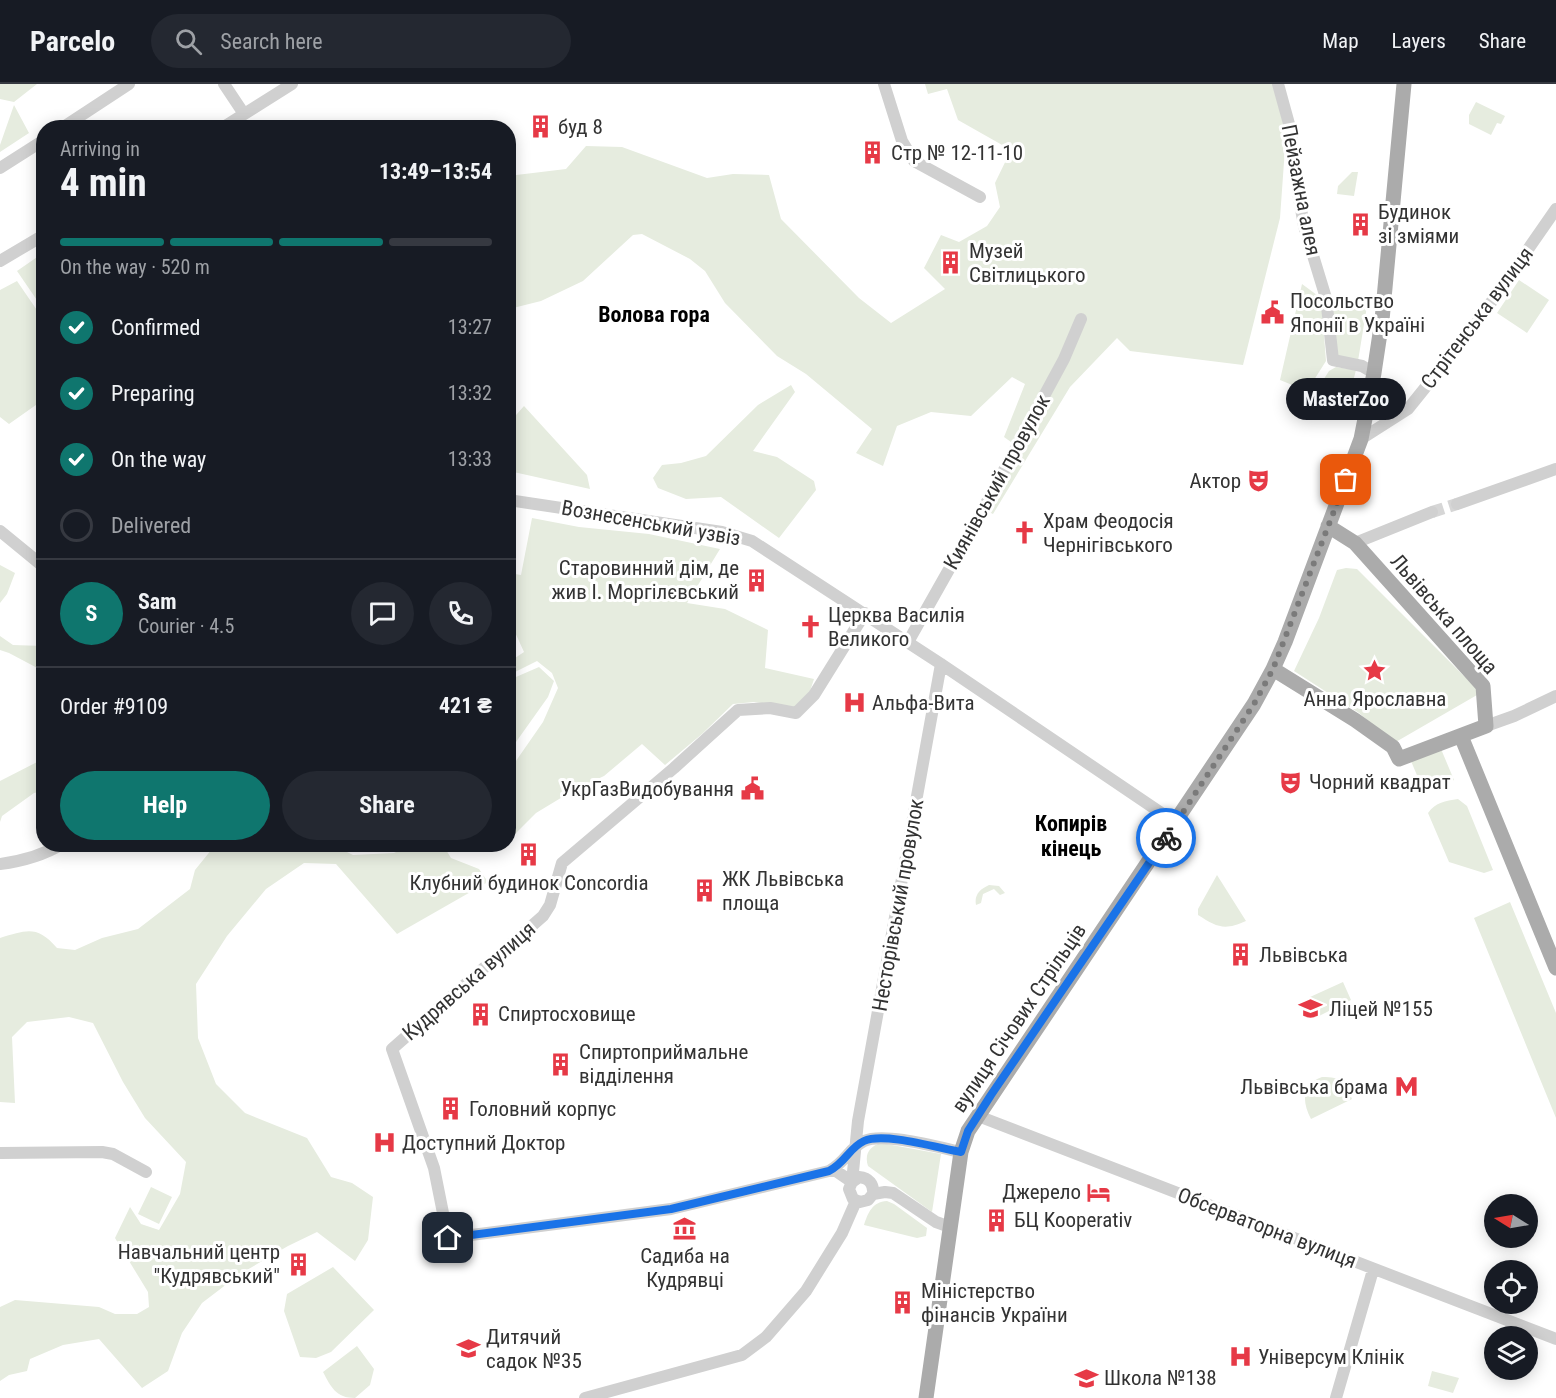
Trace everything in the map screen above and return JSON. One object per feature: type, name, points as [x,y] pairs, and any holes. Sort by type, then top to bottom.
[{"type":"main road","points":[[1176,823],[1254,704],[1273,669],[1360,439],[1374,373],[1392,232],[1404,84]]},
{"type":"main road","name":"Львівська площа","points":[[1328,526],[1354,543],[1484,686],[1486,726]]},
{"type":"main road","points":[[1273,669],[1393,747],[1399,759],[1486,726]]},
{"type":"main road","points":[[1461,736],[1556,968]]},
{"type":"main road","name":"вулиця Січових Стрільців","points":[[926,1398],[961,1152],[968,1131],[1176,823]]},
{"type":"street","points":[[74,120],[129,84]]},
{"type":"street","points":[[224,84],[244,114]]},
{"type":"street","points":[[235,120],[292,84]]},
{"type":"street","points":[[884,84],[902,141],[914,161],[980,197]]},
{"type":"street","name":"Пейзажна алея","points":[[1278,84],[1291,131],[1294,169],[1304,226],[1326,298],[1333,360],[1362,366],[1374,373]]},
{"type":"street","points":[[0,168],[36,145]]},
{"type":"street","name":"Стрітенська вулиця","points":[[1360,439],[1408,409],[1474,327],[1556,209]]},
{"type":"street","points":[[0,261],[36,240]]},
{"type":"street","name":"Киянівський провулок","points":[[908,642],[1064,359],[1081,319]]},
{"type":"street","points":[[1457,504],[1556,469]]},
{"type":"street","name":"Вознесенський узвіз","points":[[516,501],[722,532],[752,541],[865,613],[1176,823]]},
{"type":"street","points":[[1354,543],[1432,512]]},
{"type":"street","points":[[0,531],[36,560]]},
{"type":"street","name":"Кудрявська вулиця","points":[[829,1171],[671,1209],[448,1238],[434,1167],[392,1049],[543,916],[550,905],[562,863],[738,710],[770,708],[796,713],[818,689],[865,613]]},
{"type":"street","name":"Несторівський провулок","points":[[852,1182],[854,1146],[941,664]]},
{"type":"street","points":[[1486,726],[1514,717],[1556,696]]},
{"type":"street","points":[[0,864],[28,860],[49,852]]},
{"type":"street","name":"Обсерваторна вулиця","points":[[978,1116],[1556,1339]]},
{"type":"street","points":[[829,1171],[839,1166],[854,1146],[864,1140],[880,1137],[961,1152]]},
{"type":"street","points":[[0,1154],[102,1152],[113,1154],[146,1172]]},
{"type":"street","points":[[829,1171],[836,1172],[852,1182]]},
{"type":"street","points":[[859,1177],[867,1179],[873,1185],[873,1194],[868,1200],[856,1201],[849,1193],[852,1182],[859,1177]]},
{"type":"street","points":[[873,1194],[893,1193],[936,1222],[950,1227]]},
{"type":"street","points":[[585,1398],[742,1355],[766,1337],[810,1285],[838,1240],[856,1201]]},
{"type":"street","points":[[1336,1398],[1373,1269]]},
{"type":"shaded area","points":[[0,84],[37,84],[14,102],[0,99]]},
{"type":"shaded area","points":[[925,84],[1274,84],[1286,134],[1280,218],[1243,365],[1130,351],[1117,338],[1070,387],[993,514],[987,511],[1021,449],[1004,437],[1025,384],[1012,377],[971,416],[931,412],[897,426],[883,466],[856,453],[872,429],[806,374],[777,356],[725,303],[705,271],[690,259],[642,234],[633,235],[583,281],[541,301],[516,307],[516,175],[566,169],[586,146],[622,147],[707,178],[733,174],[769,175],[781,219],[859,298],[891,323],[945,289],[924,268],[941,235],[959,242],[987,226],[1000,207],[995,183],[1011,150],[958,120],[947,89],[928,94]]},
{"type":"shaded area","points":[[1476,102],[1505,116],[1501,124],[1497,123],[1491,135],[1469,124],[1469,115]]},
{"type":"shaded area","points":[[14,105],[29,133],[0,152],[0,145]]},
{"type":"shaded area","points":[[1352,172],[1358,172],[1354,196],[1337,194],[1338,186]]},
{"type":"shaded area","points":[[36,258],[36,299],[17,271]]},
{"type":"shaded area","points":[[1519,280],[1549,300],[1527,333],[1497,313]]},
{"type":"shaded area","points":[[17,281],[36,309],[36,405],[9,424],[0,417],[0,290]]},
{"type":"shaded area","points":[[1302,284],[1321,298],[1326,361],[1307,391],[1280,380]]},
{"type":"shaded area","points":[[1328,301],[1367,306],[1358,361],[1337,356]]},
{"type":"shaded area","points":[[1336,367],[1356,370],[1349,397],[1320,385],[1329,371]]},
{"type":"shaded area","points":[[791,385],[795,392],[753,451],[777,457],[814,481],[816,490],[779,538],[721,497],[686,499],[658,488],[653,478],[662,465],[681,463],[706,456],[758,405]]},
{"type":"shaded area","points":[[524,406],[587,475],[590,489],[516,473],[516,415]]},
{"type":"shaded area","points":[[532,518],[579,527],[649,534],[720,549],[687,603],[725,609],[768,630],[765,668],[814,679],[809,694],[795,708],[754,702],[733,704],[665,765],[642,744],[604,776],[574,790],[536,813],[516,833],[516,761],[543,722],[558,688],[552,673],[537,661],[516,672],[516,657],[524,652],[516,634],[516,574],[521,575]]},
{"type":"shaded area","points":[[0,565],[15,573],[7,594],[0,603]]},
{"type":"shaded area","points":[[1357,569],[1476,688],[1477,695],[1394,743],[1359,713],[1294,671],[1319,618],[1337,570]]},
{"type":"shaded area","points":[[0,636],[13,645],[36,646],[36,667],[9,653],[0,650]]},
{"type":"shaded area","points":[[539,667],[554,681],[548,697],[516,742],[516,677]]},
{"type":"shaded area","points":[[1441,749],[1454,780],[1424,792],[1411,761]]},
{"type":"shaded area","points":[[36,763],[36,793],[2,816],[0,822],[0,781]]},
{"type":"shaded area","points":[[1458,799],[1467,806],[1493,870],[1484,873],[1449,862],[1428,813],[1438,804]]},
{"type":"shaded area","points":[[210,852],[347,852],[353,855],[447,852],[451,858],[479,869],[488,882],[397,934],[336,864],[304,863],[266,889],[227,936],[196,984],[198,1038],[216,1084],[245,1113],[307,1138],[331,1177],[352,1183],[373,1197],[368,1240],[355,1261],[317,1232],[240,1274],[202,1303],[182,1333],[168,1371],[142,1388],[99,1339],[63,1345],[30,1359],[27,1371],[9,1375],[0,1381],[0,1307],[15,1300],[99,1307],[115,1314],[137,1314],[149,1307],[148,1292],[115,1238],[130,1207],[141,1224],[159,1230],[180,1194],[186,1162],[145,1118],[123,1082],[93,1023],[69,1017],[27,1022],[12,1037],[15,1103],[0,1102],[0,938],[31,931],[43,936],[57,948],[75,950],[102,938],[138,929],[190,889],[195,870]]},
{"type":"shaded area","points":[[1217,875],[1246,921],[1226,927],[1198,915],[1198,909]]},
{"type":"shaded area","points":[[989,885],[999,886],[1005,893],[1000,895],[994,889],[983,894],[981,903],[976,905],[978,893]]},
{"type":"shaded area","points":[[1510,902],[1556,1013],[1556,1118],[1474,918]]},
{"type":"shaded area","points":[[1343,982],[1351,1000],[1319,1016],[1310,997]]},
{"type":"shaded area","points":[[1322,1077],[1338,1079],[1347,1088],[1352,1099],[1311,1119],[1306,1106],[1305,1094],[1310,1084]]},
{"type":"shaded area","points":[[881,1143],[941,1154],[932,1212],[868,1166],[869,1151]]},
{"type":"shaded area","points":[[151,1187],[172,1197],[159,1224],[138,1214]]},
{"type":"shaded area","points":[[887,1201],[927,1228],[926,1236],[917,1238],[864,1225],[874,1206]]},
{"type":"shaded area","points":[[333,1267],[374,1310],[331,1352],[316,1358],[300,1357],[284,1311],[287,1294]]},
{"type":"shaded area","points":[[357,1346],[374,1369],[370,1385],[355,1398],[343,1396],[335,1391],[323,1372]]},
{"type":"shaded area","points":[[1432,1371],[1459,1378],[1453,1393],[1428,1386]]},
{"type":"tunnel","points":[[1432,512],[1457,504]]},
{"type":"way so far","points":[[1166,838],[1233,738],[1273,669],[1346,480]]},
{"type":"place","name":"буд 8","points":[[540,127]]},
{"type":"place","name":"Стр № 12-11-10","points":[[873,153]]},
{"type":"place","name":"Будинок зі зміями","points":[[1360,224]]},
{"type":"place","name":"Музей Світлицького","points":[[951,263]]},
{"type":"place","name":"Посольство Японії в Україні","points":[[1272,313]]},
{"type":"place","name":"MasterZoo","points":[[1346,480]]},
{"type":"place","name":"Актор","points":[[1259,481]]},
{"type":"place","name":"Храм Феодосія Чернігівського","points":[[1025,533]]},
{"type":"place","name":"Старовинний дім, де жив І. Моргілєвський","points":[[757,580]]},
{"type":"place","name":"Церква Василія Великого","points":[[810,627]]},
{"type":"place","name":"Анна Ярославна","points":[[1375,671]]},
{"type":"place","name":"Альфа-Вита","points":[[854,703]]},
{"type":"place","name":"Чорний квадрат","points":[[1291,782]]},
{"type":"place","name":"УкрГазВидобування","points":[[752,789]]},
{"type":"place","name":"Клубний будинок Concordia","points":[[529,855]]},
{"type":"place","name":"ЖК Львівська площа","points":[[704,891]]},
{"type":"place","name":"Львівська","points":[[1241,955]]},
{"type":"place","name":"Ліцей №155","points":[[1311,1009]]},
{"type":"place","name":"Спиртосховище","points":[[480,1014]]},
{"type":"place","name":"Спиртоприймальне відділення","points":[[561,1064]]},
{"type":"place","name":"Львівська брама","points":[[1406,1087]]},
{"type":"place","name":"Головний корпус","points":[[451,1109]]},
{"type":"place","name":"Доступний Доктор","points":[[384,1143]]},
{"type":"place","name":"Джерело","points":[[1099,1192]]},
{"type":"place","name":"БЦ Kooperativ","points":[[996,1220]]},
{"type":"place","name":"Садиба на Кудрявці","points":[[685,1228]]},
{"type":"place","name":"Навчальний центр \"Кудрявський\"","points":[[298,1264]]},
{"type":"place","name":"Міністерство фінансів України","points":[[903,1303]]},
{"type":"place","name":"Дитячий садок №35","points":[[468,1349]]},
{"type":"place","name":"Універсум Клінік","points":[[1240,1357]]},
{"type":"place","name":"Школа №138","points":[[1086,1378]]},
{"type":"district","name":"Волова гора","points":[[654,314]]},
{"type":"district","name":"Копирів кінець","points":[[1071,836]]},
{"type":"route","points":[[448,1238],[671,1209],[750,1188],[829,1171],[846,1159],[854,1146],[864,1140],[880,1137],[961,1152],[968,1131],[991,1095],[1166,838]]}]
